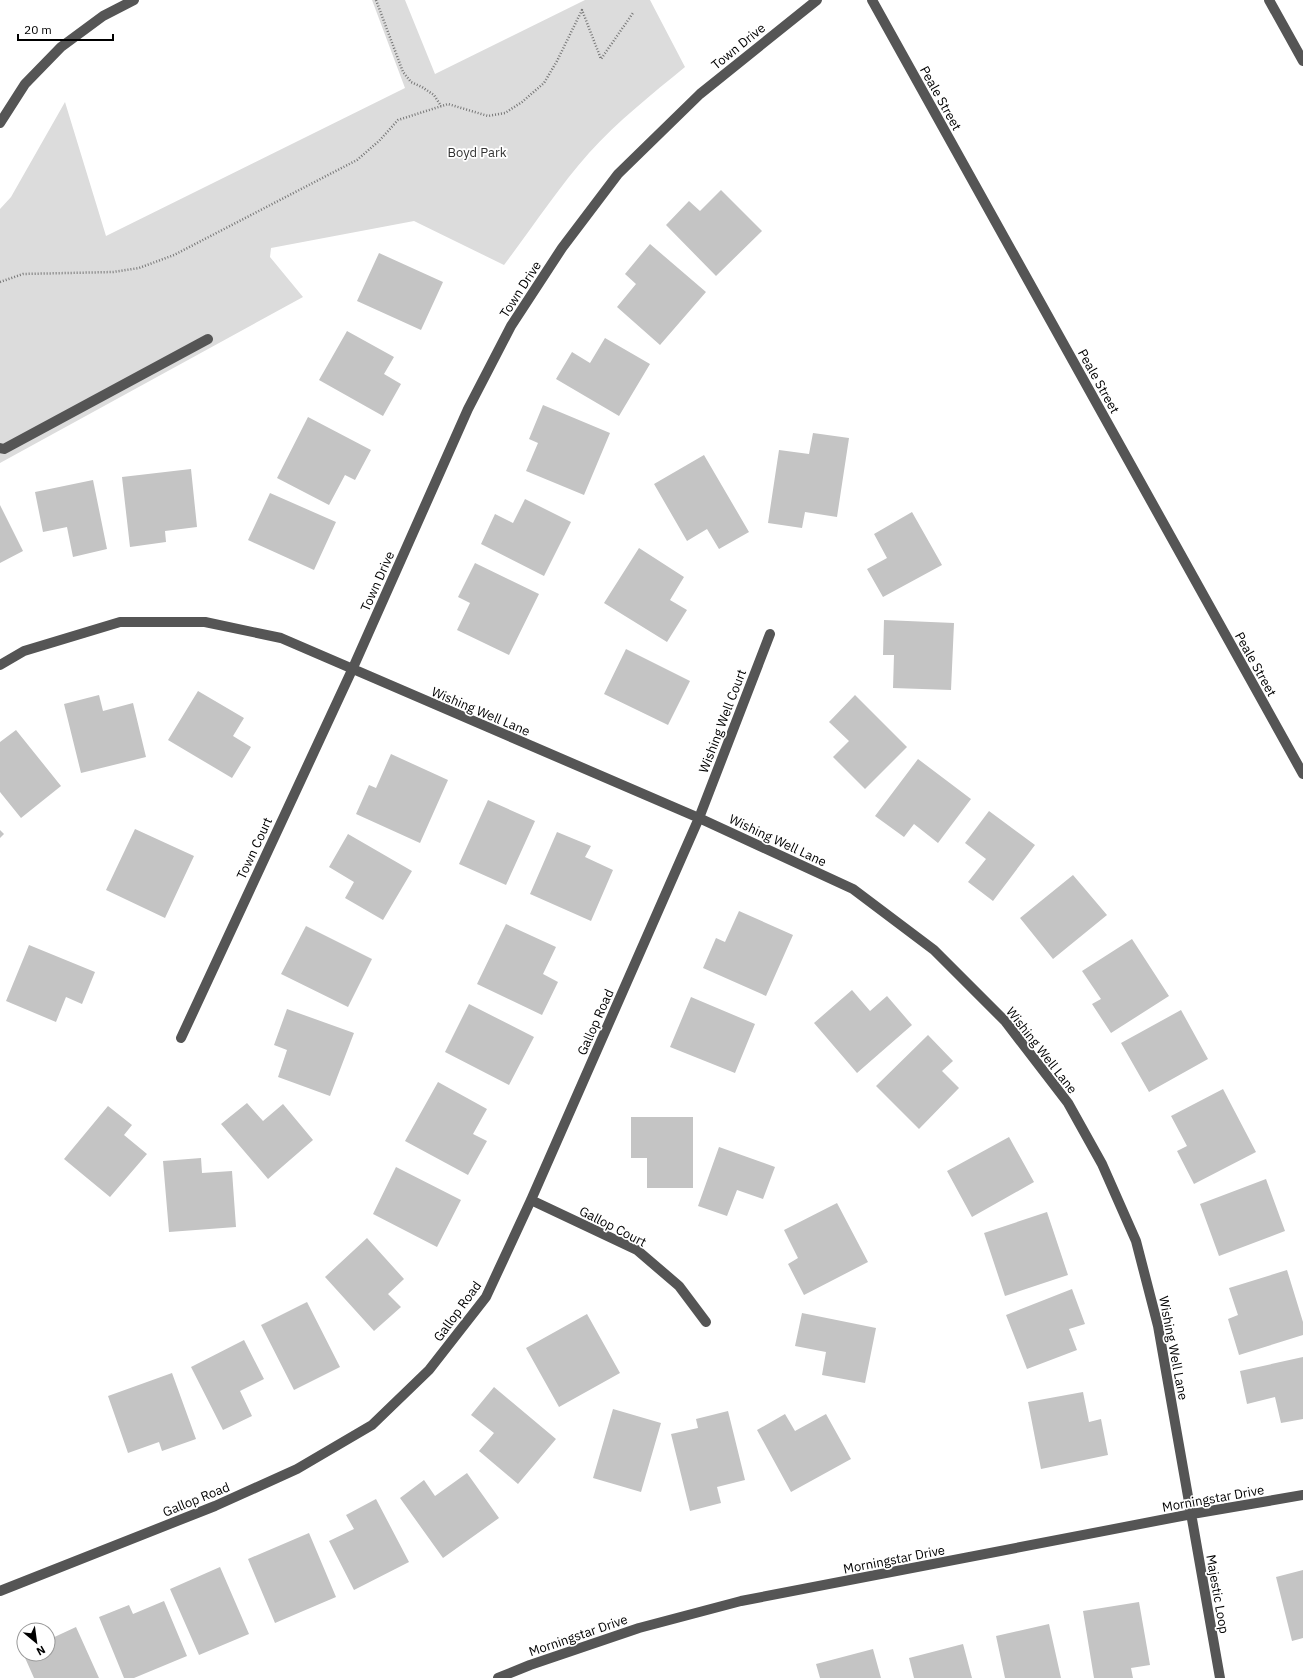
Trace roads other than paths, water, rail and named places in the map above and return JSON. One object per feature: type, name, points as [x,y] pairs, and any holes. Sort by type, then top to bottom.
[{"type":"street","points":[[0,123],[25,84],[61,47],[103,16],[134,0]]},
{"type":"street","name":"Town Drive","points":[[352,670],[468,409],[511,326],[562,248],[618,174],[700,94],[817,0]]},
{"type":"street","name":"Peale Street","points":[[872,0],[1303,774]]},
{"type":"street","points":[[1269,0],[1303,61]]},
{"type":"street","points":[[0,448],[4,449],[208,339]]},
{"type":"street","name":"Wishing Well Lane","points":[[0,665],[24,651],[120,622],[205,622],[281,638],[352,670],[699,818],[853,889],[934,950],[1005,1021],[1068,1103],[1102,1164],[1136,1241],[1158,1326],[1192,1514]]},
{"type":"street","name":"Wishing Well Court","points":[[699,818],[770,634]]},
{"type":"street","name":"Town Court","points":[[181,1038],[352,670]]},
{"type":"street","name":"Gallop Road","points":[[0,1591],[215,1506],[297,1469],[372,1425],[429,1370],[486,1297],[531,1200],[699,818]]},
{"type":"street","name":"Gallop Court","points":[[531,1200],[636,1250],[678,1286],[706,1322]]},
{"type":"street","name":"Morningstar Drive","points":[[498,1678],[530,1665],[639,1628],[741,1601],[1192,1514],[1303,1495]]},
{"type":"street","name":"Majestic Loop","points":[[1192,1514],[1220,1678]]},
{"type":"park label","name":"Boyd Park","points":[[477,152]]}]
